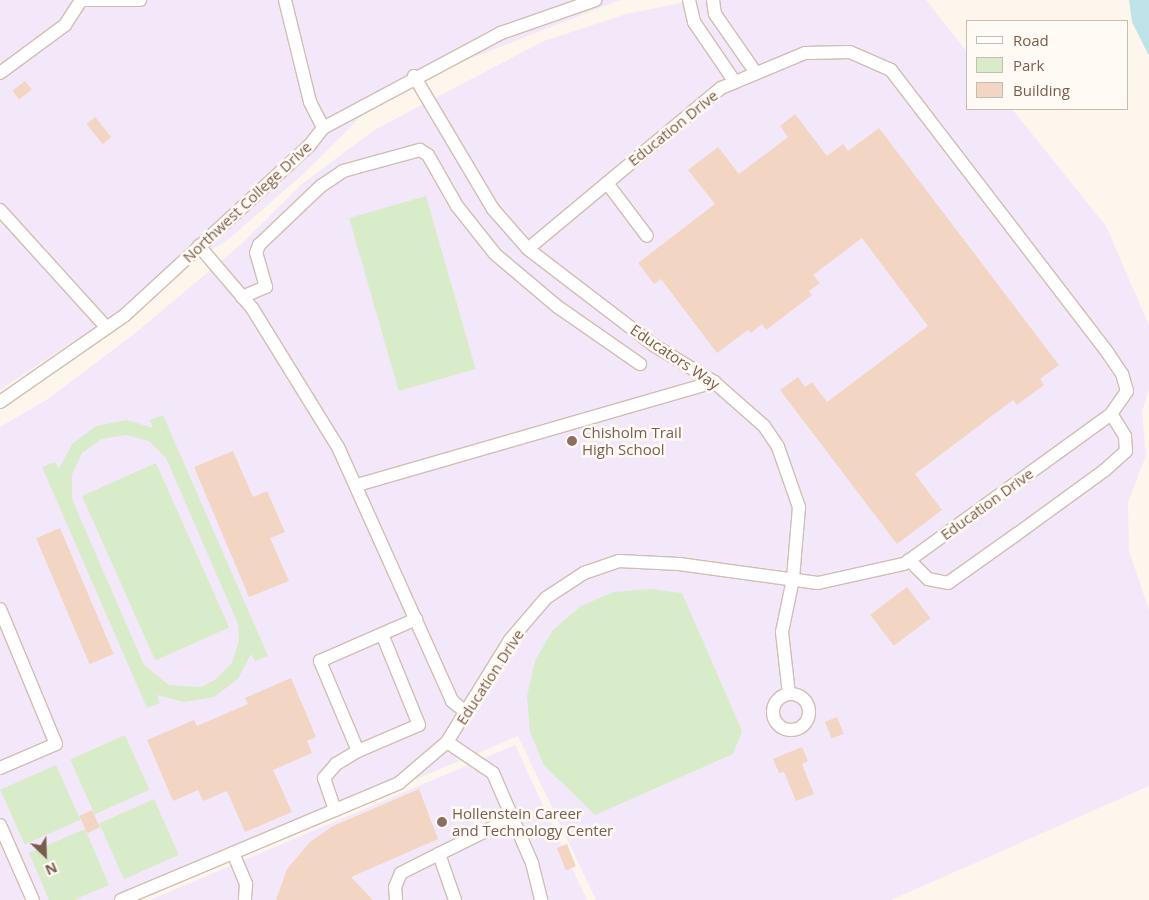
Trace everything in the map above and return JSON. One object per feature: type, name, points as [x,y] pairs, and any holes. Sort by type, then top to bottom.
[{"type":"street","points":[[0,73],[66,25],[81,0]]},
{"type":"street","points":[[85,0],[140,0]]},
{"type":"street","points":[[285,0],[299,58],[299,80],[322,128]]},
{"type":"street","name":"Northwest College Drive","points":[[0,402],[106,328],[310,146],[322,128],[345,118],[414,76],[501,33],[595,0]]},
{"type":"street","points":[[689,0],[694,22],[735,82]]},
{"type":"street","points":[[713,0],[716,14],[756,73]]},
{"type":"street","name":"Education Drive","points":[[120,900],[400,783],[448,742],[510,640],[546,598],[584,573],[619,561],[679,564],[818,583],[866,574],[909,560],[1111,414],[1126,391],[1122,374],[891,70],[850,52],[814,53],[756,73],[721,88],[528,250]]},
{"type":"street","name":"Educators Way","points":[[414,76],[493,209],[528,250],[655,346],[714,382],[764,426],[788,471],[798,507],[793,579],[782,632],[789,694]]},
{"type":"street","points":[[242,297],[266,287],[256,253],[259,245],[321,186],[343,171],[420,150],[428,155],[457,206],[495,254],[558,308],[640,364]]},
{"type":"street","points":[[607,182],[647,236]]},
{"type":"street","points":[[0,210],[106,328]]},
{"type":"street","points":[[199,246],[242,297],[284,357],[356,485],[452,701],[467,713]]},
{"type":"street","points":[[356,485],[714,382]]},
{"type":"street","points":[[909,560],[936,583],[948,583],[977,563],[1105,470],[1126,451],[1125,436],[1111,414]]},
{"type":"street","points":[[0,609],[56,744],[0,768]]},
{"type":"street","points":[[358,751],[320,661],[416,619]]},
{"type":"street","points":[[335,810],[324,778],[336,764],[358,751],[419,725],[382,634]]},
{"type":"street","points":[[448,742],[493,773],[532,864],[541,900]]},
{"type":"street","points":[[396,900],[395,887],[401,873],[512,818]]},
{"type":"street","points":[[0,825],[33,900]]},
{"type":"street","points":[[234,853],[246,884],[245,900]]},
{"type":"street","points":[[439,854],[455,900]]},
{"type":"shaded area","points":[[0,0],[620,0],[387,91],[302,175],[230,238],[0,390]]},
{"type":"shaded area","name":"Chisholm Trail High School","points":[[696,0],[926,0],[966,50],[966,110],[1013,110],[1106,226],[1149,325],[1149,388],[1142,412],[1146,455],[1128,502],[1129,551],[1149,610],[1149,786],[891,900],[596,900],[518,736],[131,900],[0,900],[0,427],[48,399],[134,334],[239,246],[303,183],[376,129],[544,41],[626,14]]},
{"type":"shaded area","name":"Hollenstein Career and Technology Center","points":[[515,745],[587,900],[150,900]]},
{"type":"green space","points":[[426,196],[476,369],[399,391],[349,218]]},
{"type":"green space","points":[[163,415],[268,656],[255,661],[251,654],[238,679],[214,697],[184,702],[157,695],[160,703],[147,708],[42,467],[55,462],[59,469],[72,444],[96,426],[127,420],[153,428],[150,420]],"holes":[[[126,435],[149,441],[166,458],[238,624],[239,640],[232,663],[215,680],[201,687],[169,685],[144,665],[72,499],[72,475],[82,453],[102,439]]]},
{"type":"green space","points":[[156,463],[229,627],[155,660],[82,496]]},
{"type":"green space","points":[[650,589],[682,593],[742,731],[733,754],[595,815],[544,765],[530,732],[527,696],[535,661],[553,630],[581,606],[614,592]]},
{"type":"green space","points":[[125,735],[149,790],[95,814],[70,759]]},
{"type":"green space","points":[[56,765],[80,820],[25,845],[0,790]]},
{"type":"green space","points":[[154,799],[179,855],[124,879],[99,823]]},
{"type":"green space","points":[[85,829],[109,885],[74,900],[49,900],[29,853]]},
{"type":"water","points":[[1129,0],[1149,0],[1149,56],[1132,22]]},
{"type":"building","points":[[25,81],[32,90],[19,100],[12,91]]},
{"type":"building","points":[[795,114],[827,156],[843,144],[848,151],[879,128],[1059,365],[1040,379],[1044,385],[1017,405],[1013,400],[915,474],[942,510],[897,544],[780,390],[798,377],[805,387],[812,382],[827,402],[928,326],[862,238],[813,275],[820,283],[809,291],[812,295],[766,330],[762,324],[751,333],[748,330],[717,353],[661,279],[654,284],[638,263],[715,204],[688,170],[718,147],[739,174],[788,137],[780,126]]},
{"type":"building","points":[[95,117],[111,137],[103,144],[86,124]]},
{"type":"building","points":[[233,451],[253,497],[267,491],[285,532],[270,538],[289,581],[249,597],[194,467]]},
{"type":"building","points":[[60,528],[114,654],[90,664],[36,538]]},
{"type":"building","points":[[907,587],[930,618],[894,646],[870,615]]},
{"type":"building","points":[[291,678],[316,737],[307,741],[312,753],[273,770],[292,812],[245,832],[227,791],[203,801],[198,790],[173,801],[147,740],[194,720],[197,726],[248,704],[245,698]]},
{"type":"building","points":[[837,717],[844,734],[832,739],[825,722]]},
{"type":"building","points":[[802,747],[808,761],[802,764],[814,794],[796,801],[784,772],[779,773],[773,759]]},
{"type":"building","points":[[419,789],[438,839],[351,877],[373,900],[276,900],[287,869],[310,842],[333,826]]},
{"type":"building","points":[[92,810],[100,827],[87,833],[79,816]]},
{"type":"building","points":[[567,844],[576,866],[566,870],[557,848]]},
{"type":"place","name":"Chisholm Trail High School","points":[[572,441]]},
{"type":"place","name":"Hollenstein Career and Technology Center","points":[[442,822]]}]
